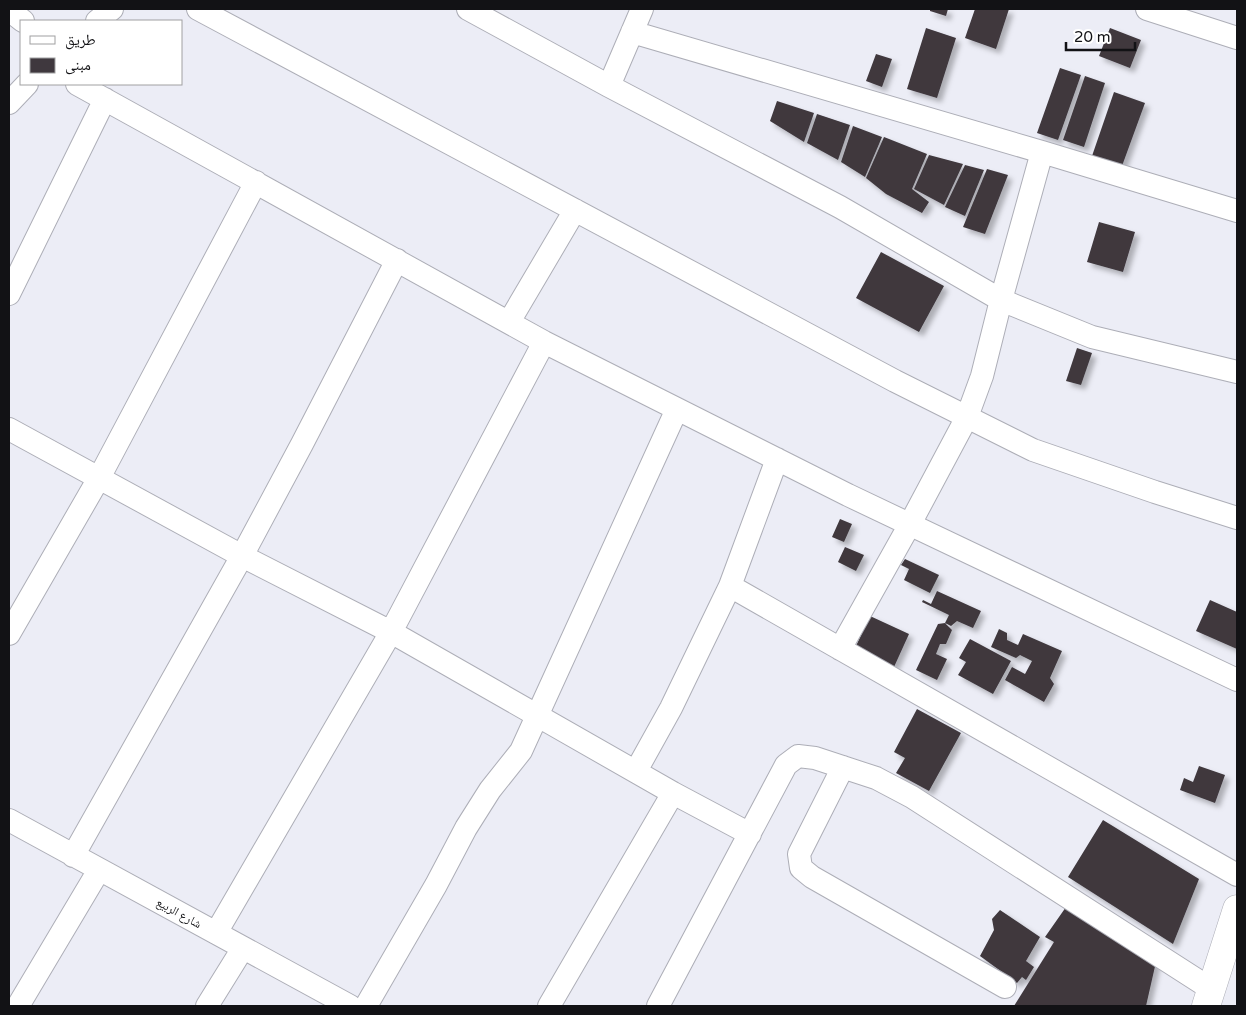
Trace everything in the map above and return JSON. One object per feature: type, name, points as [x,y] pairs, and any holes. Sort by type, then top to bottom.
[{"type":"main road","points":[[1208,998],[1237,910]]},
{"type":"street","points":[[98,20],[112,9]]},
{"type":"street","points":[[198,9],[895,381],[1033,450],[1237,518]]},
{"type":"street","points":[[468,9],[609,86],[840,207],[1001,300],[1092,337],[1237,372]]},
{"type":"street","points":[[609,86],[642,9]]},
{"type":"street","points":[[1147,9],[1237,38]]},
{"type":"street","points":[[9,10],[22,20]]},
{"type":"street","points":[[632,32],[1237,211]]},
{"type":"street","points":[[9,104],[26,85]]},
{"type":"street","points":[[79,85],[544,342],[910,524],[1237,680]]},
{"type":"street","points":[[9,294],[105,99]]},
{"type":"street","points":[[840,649],[967,417],[982,376],[1042,152]]},
{"type":"street","points":[[9,634],[99,478],[256,182]]},
{"type":"street","points":[[509,322],[575,210]]},
{"type":"street","points":[[73,856],[242,556],[397,260]]},
{"type":"street","points":[[216,933],[391,632],[544,342]]},
{"type":"street","points":[[366,1006],[436,885],[466,828],[490,790],[521,751],[677,409]]},
{"type":"street","points":[[9,429],[242,556],[391,632],[673,793],[750,834]]},
{"type":"street","points":[[636,771],[672,708],[730,586],[777,459]]},
{"type":"street","points":[[730,586],[1237,875]]},
{"type":"street","points":[[658,1006],[786,765],[798,756],[815,758],[876,778],[912,797],[1208,998]]},
{"type":"street","points":[[843,767],[799,854],[801,868],[812,877],[1005,987]]},
{"type":"street","points":[[548,1006],[673,793]]},
{"type":"street","name":"شارع الربيع","points":[[9,820],[350,1006]]},
{"type":"street","points":[[18,1006],[99,870]]},
{"type":"street","points":[[207,1006],[243,948]]},
{"type":"building","points":[[930,9],[948,9],[946,16],[930,11]]},
{"type":"building","points":[[975,9],[1009,9],[996,49],[965,38]]},
{"type":"building","points":[[926,28],[956,38],[937,98],[907,89]]},
{"type":"building","points":[[1110,28],[1141,40],[1130,68],[1099,56]]},
{"type":"building","points":[[876,54],[892,59],[882,87],[866,81]]},
{"type":"building","points":[[1060,68],[1081,75],[1058,140],[1037,133]]},
{"type":"building","points":[[1085,76],[1105,83],[1084,147],[1063,140]]},
{"type":"building","points":[[1114,92],[1145,103],[1122,166],[1092,156]]},
{"type":"building","points":[[777,101],[814,113],[804,142],[770,121]]},
{"type":"building","points":[[817,114],[850,125],[838,160],[807,143]]},
{"type":"building","points":[[853,126],[882,137],[865,177],[841,162]]},
{"type":"building","points":[[884,137],[927,154],[912,189],[929,202],[922,213],[886,194],[866,178]]},
{"type":"building","points":[[929,155],[963,164],[944,205],[914,189]]},
{"type":"building","points":[[965,165],[984,170],[965,216],[945,207]]},
{"type":"building","points":[[987,169],[1008,175],[985,234],[963,227]]},
{"type":"building","points":[[1099,222],[1135,232],[1123,272],[1087,262]]},
{"type":"building","points":[[881,252],[944,286],[919,332],[856,298]]},
{"type":"building","points":[[1077,348],[1092,353],[1081,385],[1066,381]]},
{"type":"building","points":[[840,519],[852,524],[844,542],[832,537]]},
{"type":"building","points":[[845,547],[864,555],[856,571],[838,562]]},
{"type":"building","points":[[905,559],[939,575],[930,593],[904,580],[909,569],[901,565]]},
{"type":"building","points":[[937,591],[981,611],[973,628],[957,621],[951,626],[945,623],[949,615],[922,602],[923,600],[931,604]]},
{"type":"building","points":[[1210,600],[1237,612],[1237,649],[1196,631]]},
{"type":"building","points":[[870,616],[909,634],[894,667],[855,648]]},
{"type":"building","points":[[945,623],[952,630],[946,644],[940,644],[936,654],[947,659],[937,680],[916,670],[938,624]]},
{"type":"building","points":[[999,629],[1007,633],[1007,640],[1018,645],[1023,634],[1062,651],[1050,678],[1054,684],[1044,702],[1005,680],[1012,667],[1025,674],[1032,661],[1020,655],[1016,658],[991,647]]},
{"type":"building","points":[[970,639],[1011,661],[993,694],[958,675],[966,662],[959,658]]},
{"type":"building","points":[[917,709],[961,733],[929,791],[896,773],[905,758],[894,752]]},
{"type":"building","points":[[1199,766],[1225,775],[1215,803],[1180,790],[1184,778],[1193,782]]},
{"type":"building","points":[[1103,820],[1199,879],[1173,944],[1068,877]]},
{"type":"building","points":[[1066,907],[1156,962],[1146,1006],[1014,1006],[1054,942],[1045,937]]},
{"type":"building","points":[[1000,910],[1040,937],[1026,961],[1034,967],[1026,980],[1022,977],[1017,983],[980,956],[994,930],[992,919]]}]
